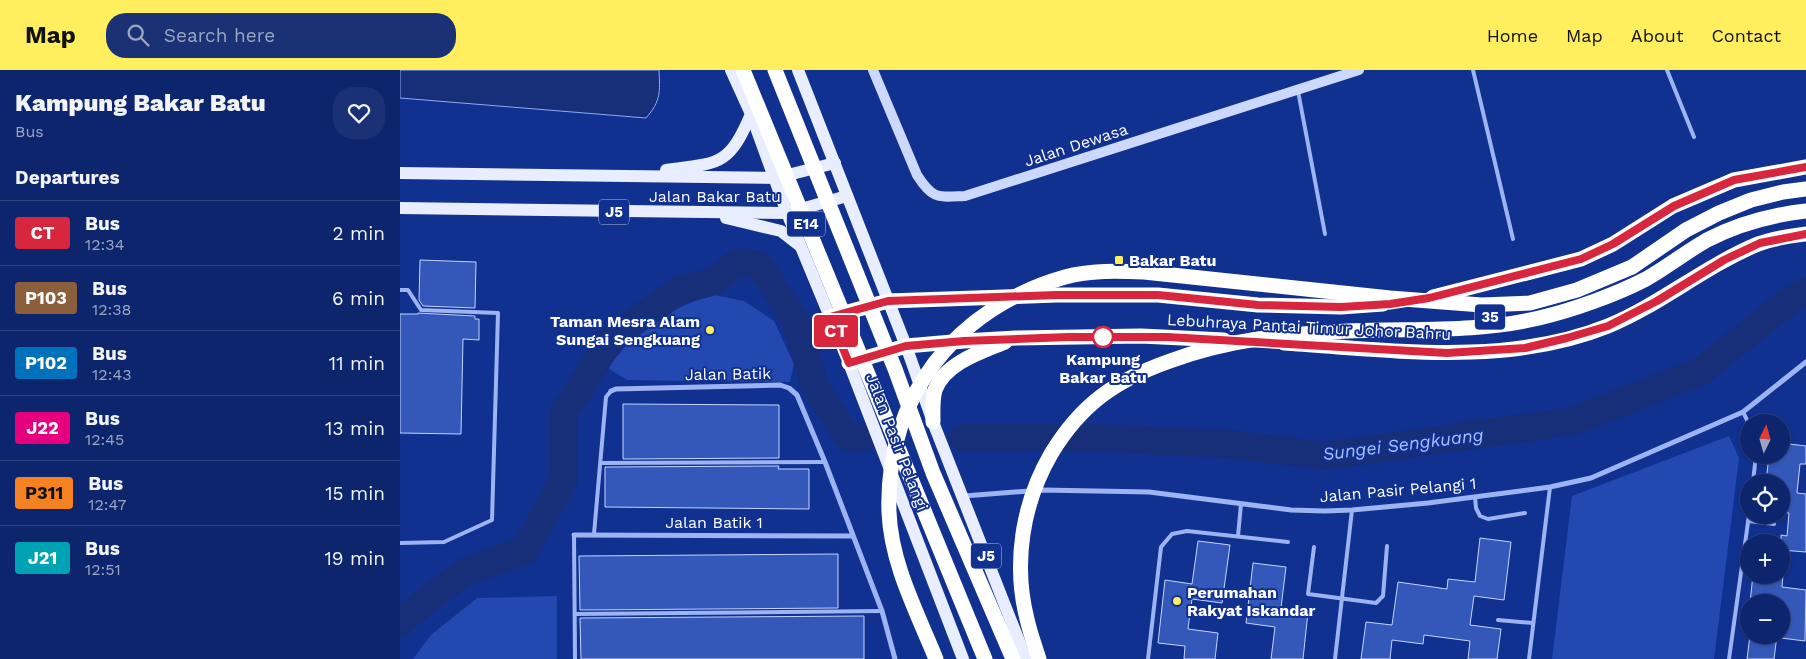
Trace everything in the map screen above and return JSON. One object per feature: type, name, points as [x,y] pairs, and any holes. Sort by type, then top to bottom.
[{"type":"highway","name":"E14","points":[[743,70],[985,659]]},
{"type":"highway","name":"E14","points":[[775,70],[895,369],[933,473],[1013,659]]},
{"type":"highway","name":"Lebuhraya Pantai Timur Johor Bahru","points":[[830,317],[888,301],[1056,295],[1158,295],[1258,305],[1341,307],[1390,304],[1429,298],[1581,259],[1613,244],[1674,206],[1734,180],[1806,167]]},
{"type":"highway","points":[[936,659],[905,585],[894,547],[889,513],[895,449],[912,400],[940,356],[955,338],[974,321],[996,306],[1028,290],[1066,277],[1106,271],[1144,272],[1381,297],[1482,305],[1530,303],[1577,290],[1632,267],[1686,230],[1719,213],[1751,200],[1782,192],[1806,189]]},
{"type":"highway","points":[[1039,659],[1026,618],[1021,578],[1021,545],[1031,496],[1042,469],[1069,427],[1086,409],[1112,388],[1139,372],[1192,353],[1242,340],[1350,331],[1474,329],[1516,323],[1578,308],[1645,279],[1708,240],[1740,226],[1775,215],[1806,211]]},
{"type":"highway","name":"Lebuhraya Pantai Timur Johor Bahru","points":[[849,363],[906,346],[1016,338],[1167,337],[1447,353],[1525,348],[1608,326],[1657,301],[1724,260],[1760,243],[1806,234]]},
{"type":"highway","name":"35","points":[[1510,276],[1501,283],[1494,293],[1490,304],[1490,317],[1495,329],[1503,338],[1525,348]]},
{"type":"highway","points":[[933,422],[935,390],[946,374],[974,355],[1016,338]]},
{"type":"main road","name":"Jalan Pasir Pelangi","points":[[732,70],[776,178],[787,213],[849,363],[963,659]]},
{"type":"main road","points":[[798,70],[835,163]]},
{"type":"main road","points":[[627,175],[708,164],[717,161],[734,148],[751,114]]},
{"type":"main road","name":"Jalan Bakar Batu","points":[[400,173],[776,178],[835,163]]},
{"type":"main road","name":"J5","points":[[835,163],[906,346],[933,422],[1026,659]]},
{"type":"main road","name":"Jalan Bakar Batu","points":[[400,208],[787,213],[847,196]]},
{"type":"main road","points":[[699,213],[781,231],[801,247]]},
{"type":"street","name":"Jalan Dewasa","points":[[873,70],[917,175],[927,191],[940,197],[965,196],[1359,70]]},
{"type":"street","name":"Jalan Pasir Pelangi 1","points":[[962,496],[1042,490],[1149,492],[1291,510],[1352,510],[1428,503],[1550,487],[1591,478],[1743,412],[1806,362]]},
{"type":"street","name":"Jalan Batik","points":[[611,391],[616,389],[780,385],[789,388],[797,395],[825,462],[882,611],[895,659]]},
{"type":"street","name":"Jalan Batik 1","points":[[574,534],[852,536]]},
{"type":"lane","points":[[1473,70],[1514,239]]},
{"type":"lane","points":[[1667,70],[1694,137]]},
{"type":"lane","points":[[1298,91],[1325,234]]},
{"type":"lane","points":[[400,290],[408,290],[421,310],[498,313],[492,520],[444,542],[400,543]]},
{"type":"lane","name":"Jalan Batik","points":[[594,534],[606,397],[611,391]]},
{"type":"lane","points":[[601,463],[825,462]]},
{"type":"lane","points":[[1529,659],[1550,487]]},
{"type":"lane","points":[[1475,497],[1476,508],[1480,516],[1488,519],[1525,513]]},
{"type":"lane","points":[[1238,536],[1241,504]]},
{"type":"lane","points":[[1335,659],[1352,510]]},
{"type":"lane","points":[[1729,659],[1748,524]]},
{"type":"lane","points":[[1148,659],[1161,547],[1172,534],[1187,531],[1288,542]]},
{"type":"lane","points":[[574,534],[575,659]]},
{"type":"lane","points":[[1314,546],[1308,594],[1376,603],[1383,596],[1388,546]]},
{"type":"lane","points":[[575,614],[882,611]]},
{"type":"lane","points":[[1498,620],[1533,623]]},
{"type":"shaded area","points":[[400,70],[659,70],[659,90],[655,106],[646,118],[400,98]]},
{"type":"shaded area","name":"Taman Mesra Alam Sungai Sengkuang","points":[[714,295],[744,301],[774,321],[794,364],[790,382],[627,380],[608,368],[631,341],[654,322],[681,307]]},
{"type":"shaded area","points":[[1729,436],[1739,458],[1714,659],[1552,659],[1572,496]]},
{"type":"shaded area","points":[[557,596],[557,659],[413,659],[431,635],[477,598]]},
{"type":"building","points":[[420,260],[476,262],[475,308],[423,306],[419,300]]},
{"type":"building","points":[[400,314],[475,316],[475,319],[479,319],[479,340],[463,339],[461,434],[400,433]]},
{"type":"building","points":[[623,404],[779,405],[779,458],[623,459]]},
{"type":"building","points":[[1790,444],[1806,446],[1806,464],[1800,464],[1797,493],[1806,494],[1806,552],[1790,551],[1790,534],[1787,534],[1788,524],[1790,524],[1790,474],[1767,474],[1768,464],[1790,464]]},
{"type":"building","points":[[779,466],[778,469],[809,469],[809,509],[605,507],[605,467]]},
{"type":"building","points":[[1480,538],[1511,542],[1504,600],[1474,596],[1470,625],[1501,629],[1497,659],[1468,659],[1470,641],[1424,635],[1423,644],[1392,640],[1390,659],[1361,659],[1366,622],[1392,625],[1398,582],[1447,589],[1448,579],[1475,582]]},
{"type":"building","name":"Perumahan Rakyat Iskandar","points":[[1198,541],[1230,545],[1222,603],[1192,599],[1188,629],[1218,633],[1215,659],[1184,659],[1185,646],[1158,643],[1165,580],[1192,584]]},
{"type":"building","points":[[838,554],[838,608],[580,610],[579,556]]},
{"type":"building","points":[[1253,563],[1286,567],[1281,608],[1308,612],[1303,659],[1271,659],[1275,627],[1246,623]]},
{"type":"building","points":[[1752,584],[1782,584],[1782,587],[1806,590],[1805,641],[1790,639],[1790,594],[1751,594]]},
{"type":"building","points":[[864,616],[864,659],[581,659],[580,618]]},
{"type":"building","points":[[1749,644],[1776,644],[1774,659],[1747,659]]},
{"type":"waterway","name":"Sungei Sengkuang","points":[[400,623],[402,619],[465,572],[525,550],[564,479],[564,413],[612,337],[680,290],[715,281],[738,262],[759,265],[795,320],[815,386],[848,437],[863,437]]},
{"type":"waterway","name":"Sungei Sengkuang","points":[[963,438],[1097,438],[1230,444],[1326,456],[1573,421],[1701,371],[1789,301],[1806,292]]},
{"type":"bus line","name":"CT","points":[[1806,167],[1734,180],[1674,206],[1613,244],[1581,259],[1544,270],[1510,276],[1469,289],[1390,304],[1341,307],[1258,305],[1158,295],[1056,295],[888,301],[830,317],[849,363],[906,346],[1016,338],[1141,336],[1447,353],[1525,348],[1608,326],[1657,301],[1724,260],[1760,243],[1806,234]]},
{"type":"place","name":"Bakar Batu","points":[[1119,260]]},
{"type":"place","name":"Taman Mesra Alam Sungai Sengkuang","points":[[710,330]]},
{"type":"place","name":"Kampung Bakar Batu","points":[[1103,337]]},
{"type":"place","name":"Perumahan Rakyat Iskandar","points":[[1177,601]]}]
